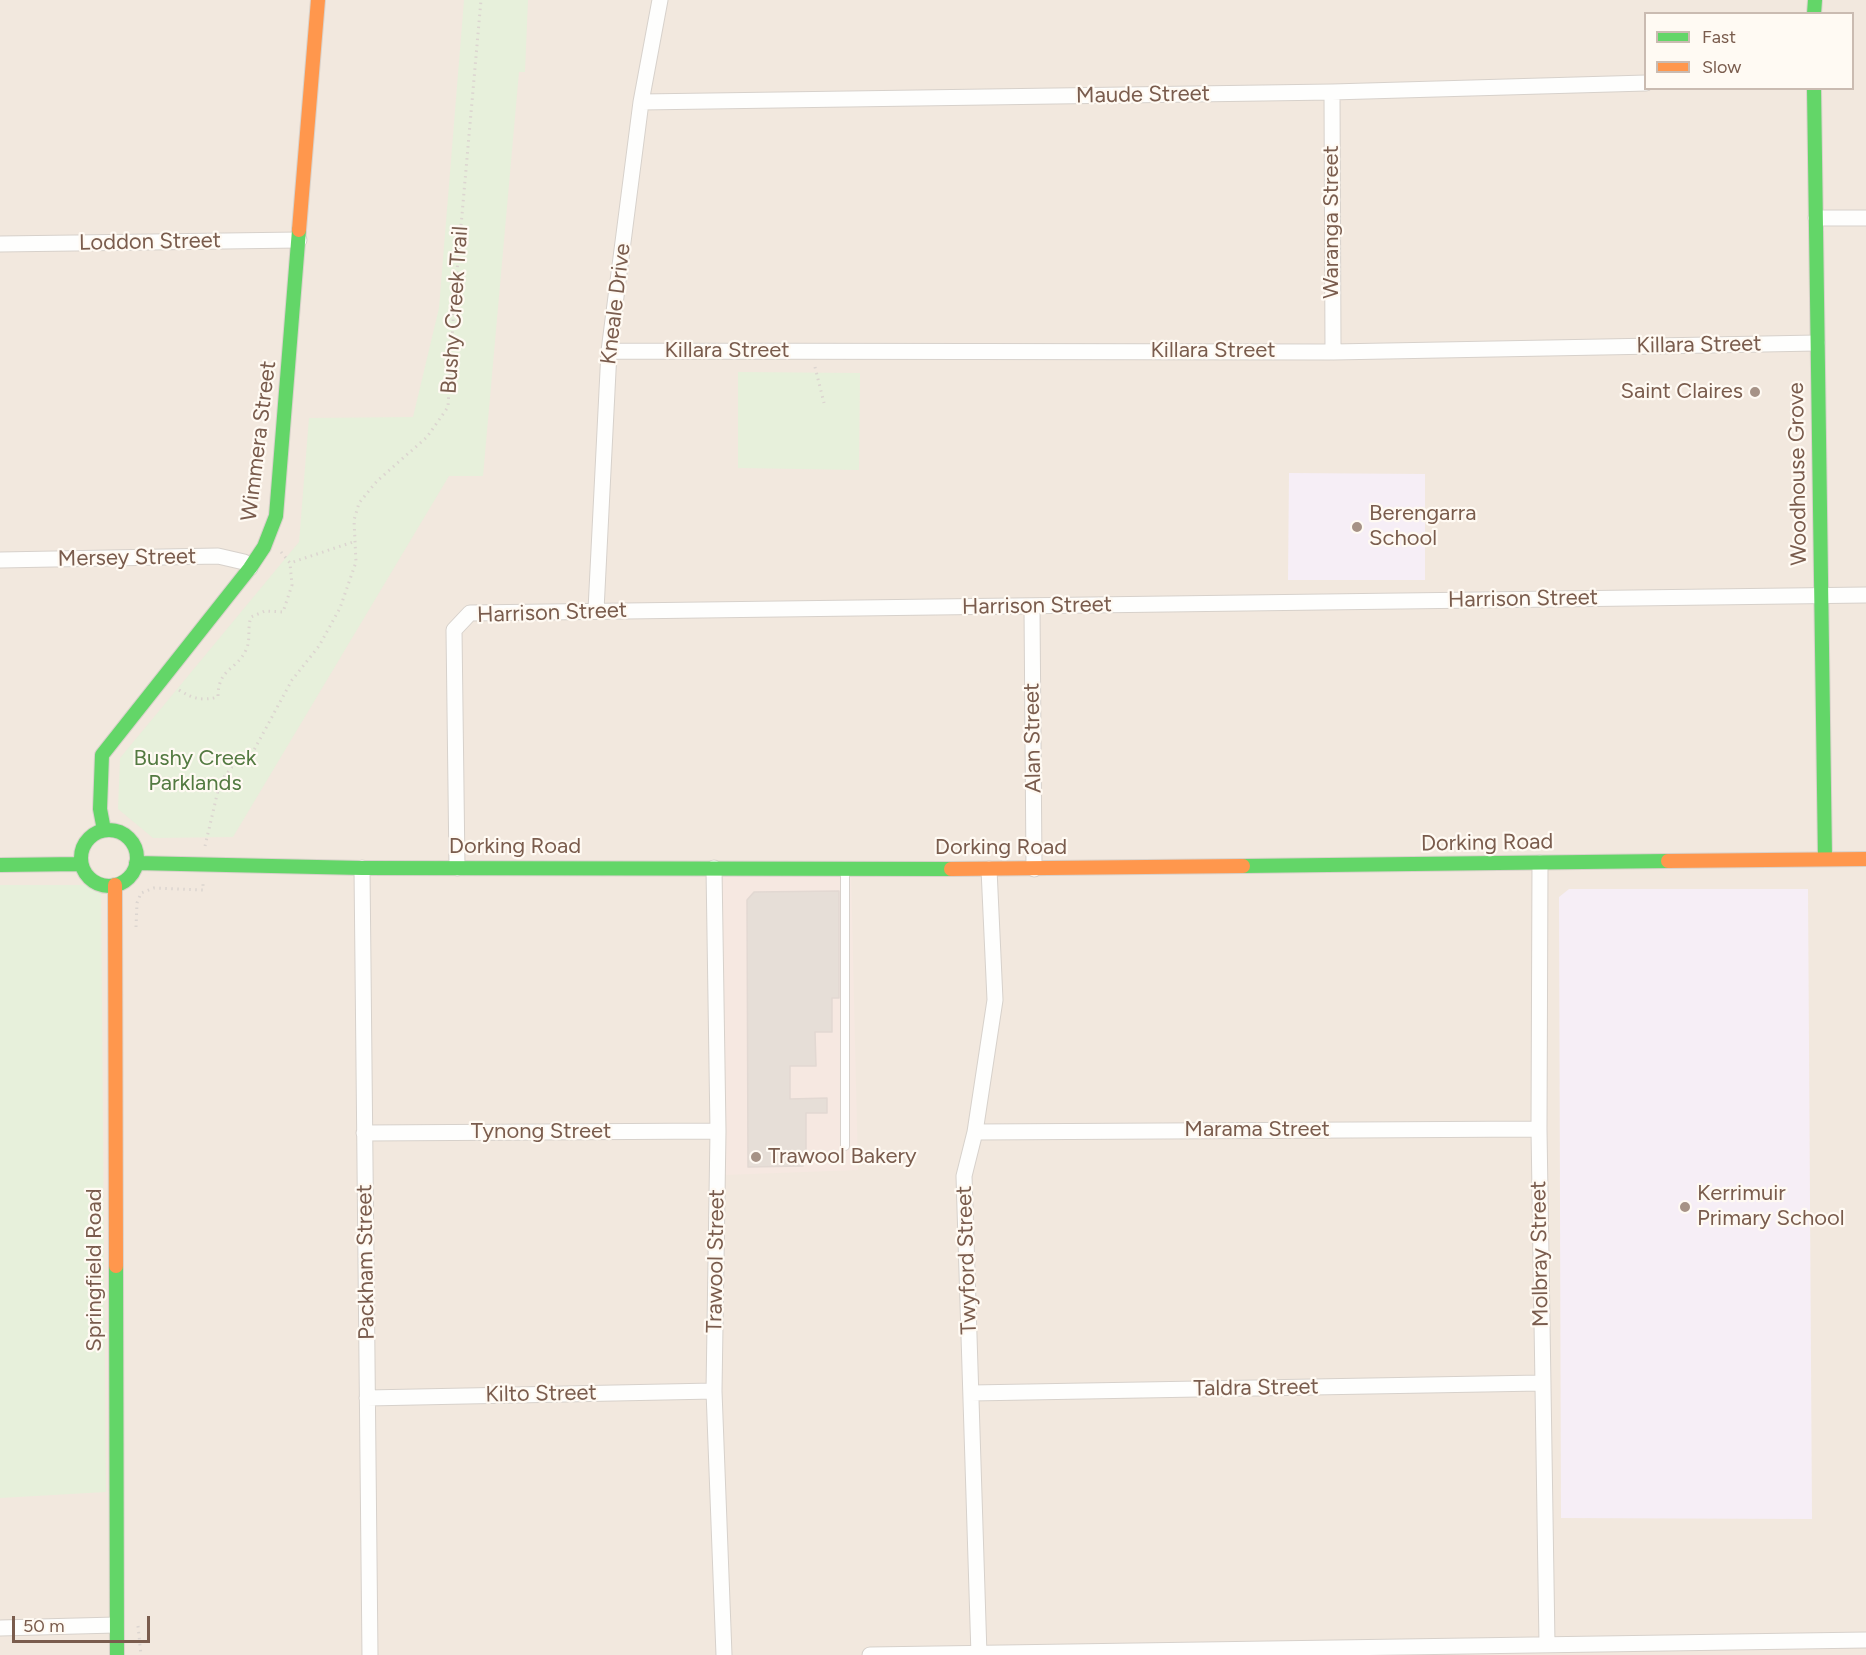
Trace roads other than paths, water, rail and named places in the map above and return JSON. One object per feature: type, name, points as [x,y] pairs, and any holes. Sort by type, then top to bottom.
[{"type":"street","name":"Wimmera Street","points":[[104,830],[100,809],[102,755],[250,568],[264,547],[276,516],[318,0]]},
{"type":"street","name":"Kneale Drive","points":[[596,610],[609,351],[641,102],[660,0]]},
{"type":"street","name":"Maude Street","points":[[641,102],[1332,92],[1644,83]]},
{"type":"street","name":"Woodhouse Grove","points":[[1814,90],[1825,859]]},
{"type":"street","name":"Waranga Street","points":[[1332,92],[1333,352]]},
{"type":"street","points":[[1816,218],[1866,218]]},
{"type":"street","name":"Loddon Street","points":[[0,244],[299,240]]},
{"type":"street","name":"Killara Street","points":[[609,351],[1333,352],[1817,343]]},
{"type":"street","name":"Mersey Street","points":[[0,560],[218,556],[244,562],[250,568]]},
{"type":"street","name":"Harrison Street","points":[[457,868],[454,630],[470,613],[1866,595]]},
{"type":"street","name":"Alan Street","points":[[1032,607],[1034,869]]},
{"type":"street","points":[[104,830],[113,830],[126,836],[136,852],[136,863],[132,874],[115,885],[100,885],[91,880],[81,864],[83,847],[88,838],[104,830]]},
{"type":"street","name":"Dorking Road","points":[[136,863],[362,868],[1034,869],[1866,859]]},
{"type":"street","name":"Molbray Street","points":[[1540,863],[1539,1129],[1546,1644]]},
{"type":"street","points":[[0,865],[81,864]]},
{"type":"street","name":"Trawool Street","points":[[714,867],[718,1131],[714,1391],[724,1655]]},
{"type":"street","name":"Packham Street","points":[[362,868],[370,1655]]},
{"type":"street","name":"Twyford Street","points":[[979,1654],[964,1176],[975,1132],[995,1000],[989,869]]},
{"type":"street","name":"Springfield Road","points":[[115,885],[117,1655]]},
{"type":"street","name":"Marama Street","points":[[975,1132],[1539,1129]]},
{"type":"street","name":"Tynong Street","points":[[364,1133],[718,1131]]},
{"type":"street","name":"Taldra Street","points":[[971,1393],[1541,1383]]},
{"type":"street","name":"Kilto Street","points":[[367,1398],[714,1391]]},
{"type":"street","points":[[0,1628],[116,1625]]},
{"type":"street","points":[[870,1655],[1388,1653],[1546,1644],[1672,1649],[1866,1640]]},
{"type":"lane","points":[[845,869],[845,1146]]},
{"type":"place","name":"Saint Claires","points":[[1755,392]]},
{"type":"place","name":"Berengarra School","points":[[1357,527]]},
{"type":"place","name":"Trawool Bakery","points":[[756,1157]]},
{"type":"place","name":"Kerrimuir Primary School","points":[[1685,1207]]},
{"type":"park label","name":"Bushy Creek Parklands","points":[[195,772]]}]
